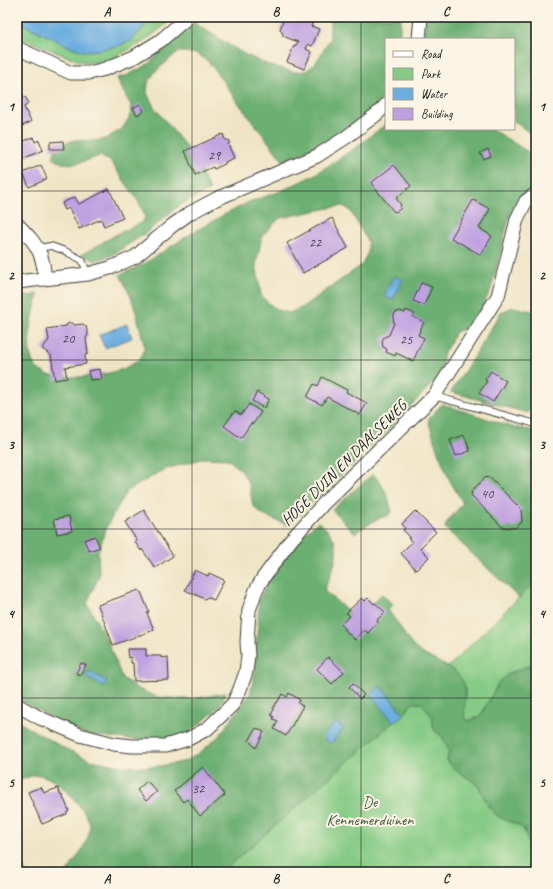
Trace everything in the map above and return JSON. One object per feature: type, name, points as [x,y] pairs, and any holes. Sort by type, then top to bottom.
[{"type":"street","points":[[17,48],[71,73],[89,74],[134,57],[160,40],[188,17]]},
{"type":"street","points":[[419,38],[421,17]]},
{"type":"street","points":[[17,282],[88,274],[110,268],[135,256],[190,212],[216,199],[317,156],[345,138],[377,114],[385,106]]},
{"type":"street","name":"HOGE DUIN EN DAALSEWEG","points":[[17,705],[40,718],[80,735],[114,744],[132,746],[165,746],[188,739],[206,729],[234,704],[246,672],[248,656],[247,642],[249,610],[256,590],[270,567],[291,540],[325,502],[434,396],[498,296],[517,219],[526,201],[536,194]]},
{"type":"street","points":[[17,224],[27,234],[37,248],[42,259],[45,279]]},
{"type":"lane","points":[[37,248],[51,246],[65,251],[82,260],[88,274]]},
{"type":"lane","points":[[434,396],[535,422]]},
{"type":"green space","points":[[153,17],[172,17],[169,22],[143,42],[103,63],[83,62],[17,36],[17,21],[68,46],[131,41]]},
{"type":"green space","points":[[331,17],[401,17],[399,38],[385,38],[385,92],[380,102],[356,121],[329,139],[303,153],[283,161],[236,100],[210,63],[198,54],[178,52],[155,72],[148,83],[147,93],[154,107],[191,153],[210,190],[180,205],[146,233],[110,256],[95,261],[91,258],[79,256],[119,233],[143,222],[145,216],[137,199],[110,161],[100,156],[75,164],[62,163],[53,158],[56,148],[65,143],[76,140],[93,141],[105,139],[122,129],[129,118],[132,107],[117,78],[126,76],[147,65],[194,23],[244,54],[268,65],[295,72],[306,71],[315,64],[330,39]]},
{"type":"green space","points":[[426,17],[536,17],[536,138],[515,122],[515,38],[423,38]]},
{"type":"green space","points":[[385,125],[385,130],[494,130],[536,157],[536,186],[518,199],[508,221],[491,289],[475,324],[456,332],[443,355],[443,372],[388,430],[288,525],[265,516],[253,506],[249,485],[242,471],[228,459],[204,458],[163,470],[126,492],[107,526],[98,552],[99,576],[87,603],[108,642],[122,678],[138,689],[157,697],[191,699],[226,693],[219,707],[179,740],[166,743],[85,735],[17,699],[17,298],[38,294],[30,331],[30,350],[35,366],[41,371],[53,376],[75,377],[104,374],[119,370],[131,365],[140,358],[144,350],[134,306],[129,292],[120,275],[144,264],[184,238],[249,202],[281,191],[314,175],[355,148]],"holes":[[[343,206],[350,210],[368,242],[368,252],[362,265],[301,308],[289,313],[277,310],[261,295],[256,264],[262,236],[280,218]]]},
{"type":"green space","points":[[513,307],[536,312],[536,404],[528,413],[451,392],[501,312]]},
{"type":"green space","points":[[442,404],[512,427],[536,430],[536,581],[519,598],[445,528],[447,522],[463,503],[450,481],[438,452],[428,420]]},
{"type":"green space","points":[[373,474],[386,492],[392,512],[355,533],[332,510]]},
{"type":"green space","points":[[318,522],[327,529],[332,536],[336,551],[336,558],[324,591],[357,618],[382,594],[393,605],[388,610],[413,646],[421,653],[450,668],[461,678],[465,688],[465,719],[469,721],[481,715],[499,682],[510,673],[536,663],[536,866],[524,829],[496,815],[488,806],[478,786],[454,768],[447,760],[449,752],[446,744],[442,736],[435,731],[433,726],[433,718],[427,709],[421,703],[412,703],[404,714],[380,686],[371,695],[394,722],[222,872],[67,872],[82,850],[88,838],[90,826],[89,821],[83,810],[73,798],[63,788],[50,779],[38,775],[28,777],[17,782],[17,721],[62,747],[90,760],[116,765],[141,767],[160,766],[187,761],[202,751],[220,735],[250,694],[255,674],[259,600],[273,572],[307,531]]},
{"type":"green space","points":[[536,581],[536,663],[510,673],[500,682],[481,715],[469,721],[464,718],[463,684],[455,672],[448,667]]},
{"type":"green space","name":"De Kennemerduinen","points":[[412,703],[421,703],[427,709],[433,718],[433,726],[435,731],[442,736],[446,744],[449,752],[447,760],[459,773],[467,776],[479,787],[490,809],[500,817],[520,825],[524,829],[536,866],[536,872],[212,872],[404,714]]},
{"type":"green space","points":[[17,844],[22,859],[25,872],[17,872]]},
{"type":"water","points":[[17,17],[153,17],[131,41],[115,47],[84,51],[68,46],[17,21]]},
{"type":"water","points":[[394,276],[403,280],[393,300],[384,296]]},
{"type":"water","points":[[127,324],[132,338],[105,348],[99,335]]},
{"type":"water","points":[[89,671],[107,681],[104,687],[86,677]]},
{"type":"water","points":[[380,686],[404,714],[394,722],[371,695]]},
{"type":"water","points":[[335,722],[344,728],[331,744],[323,738]]},
{"type":"building","points":[[290,17],[315,17],[311,26],[319,29],[312,46],[308,44],[306,49],[312,52],[304,69],[287,62],[294,46],[295,47],[298,42],[283,36],[280,29],[284,19]]},
{"type":"building","points":[[17,84],[28,102],[24,107],[31,122],[17,128]]},
{"type":"building","points":[[140,104],[144,111],[137,115],[133,108]]},
{"type":"building","points":[[223,134],[225,140],[229,141],[228,144],[234,158],[214,169],[213,167],[195,175],[185,151]]},
{"type":"building","points":[[33,137],[35,142],[39,140],[43,150],[20,160],[17,156],[17,146]]},
{"type":"building","points":[[63,141],[64,149],[50,149],[50,142]]},
{"type":"building","points":[[488,149],[491,156],[484,159],[480,153]]},
{"type":"building","points":[[41,165],[47,179],[29,187],[23,173]]},
{"type":"building","points":[[394,165],[411,186],[396,198],[401,205],[401,208],[396,212],[394,212],[371,183]]},
{"type":"building","points":[[109,189],[123,218],[104,226],[101,219],[79,229],[69,208],[65,210],[62,203],[75,197],[79,204]]},
{"type":"building","points":[[473,200],[490,209],[479,228],[492,236],[481,255],[451,238]]},
{"type":"building","points":[[332,218],[348,248],[303,273],[287,243]]},
{"type":"building","points":[[421,283],[432,287],[424,305],[413,301]]},
{"type":"building","points":[[406,310],[415,314],[413,317],[424,322],[418,335],[424,338],[413,361],[396,353],[395,356],[386,352],[387,349],[383,347],[382,341],[384,337],[389,335],[394,323],[393,318],[395,313],[400,311],[405,313]]},
{"type":"building","points":[[68,323],[75,325],[83,324],[86,326],[88,335],[86,338],[88,354],[85,355],[86,364],[65,367],[67,378],[55,380],[51,355],[42,349],[49,340],[47,329],[66,326]]},
{"type":"building","points":[[100,369],[102,379],[90,380],[88,371]]},
{"type":"building","points":[[491,371],[506,381],[493,402],[479,393],[487,381],[485,380]]},
{"type":"building","points":[[322,377],[347,390],[346,392],[367,403],[360,415],[327,397],[322,405],[307,397],[314,384],[318,386]]},
{"type":"building","points":[[257,392],[269,399],[264,408],[252,401]]},
{"type":"building","points":[[249,404],[261,412],[253,424],[251,423],[241,438],[224,426],[235,411],[241,415]]},
{"type":"building","points":[[464,435],[470,451],[456,456],[450,440]]},
{"type":"building","points":[[486,477],[489,477],[521,509],[522,522],[515,528],[502,527],[471,495],[471,491]]},
{"type":"building","points":[[144,510],[173,556],[155,568],[142,549],[141,551],[135,542],[137,541],[125,522]]},
{"type":"building","points":[[415,511],[436,532],[420,548],[429,557],[416,570],[401,553],[412,542],[408,538],[410,537],[403,530],[405,528],[402,524]]},
{"type":"building","points":[[69,516],[72,531],[57,534],[54,519]]},
{"type":"building","points":[[95,536],[100,547],[89,551],[84,540]]},
{"type":"building","points":[[195,570],[208,576],[209,573],[224,580],[214,600],[207,597],[205,599],[185,590]]},
{"type":"building","points":[[139,590],[149,612],[147,613],[154,630],[113,645],[98,605]]},
{"type":"building","points":[[362,598],[365,601],[368,598],[385,612],[368,633],[364,630],[355,640],[341,624],[350,616],[346,613]]},
{"type":"building","points":[[127,649],[146,649],[146,656],[161,656],[161,658],[168,657],[169,680],[134,681],[133,663],[131,663],[131,657],[128,658]]},
{"type":"building","points":[[328,657],[344,672],[332,684],[317,669]]},
{"type":"building","points":[[81,663],[86,665],[80,675],[76,673]]},
{"type":"building","points":[[353,683],[364,695],[360,699],[349,687]]},
{"type":"building","points":[[289,693],[300,700],[298,703],[303,706],[286,736],[274,729],[278,721],[273,719],[274,717],[271,715],[282,694],[287,697]]},
{"type":"building","points":[[256,728],[264,732],[256,748],[249,741]]},
{"type":"building","points":[[203,767],[225,795],[200,816],[187,799],[183,802],[174,791]]},
{"type":"building","points":[[147,781],[157,792],[146,801],[137,790]]},
{"type":"building","points":[[41,787],[44,793],[58,788],[69,811],[67,814],[42,824],[28,792]]}]
